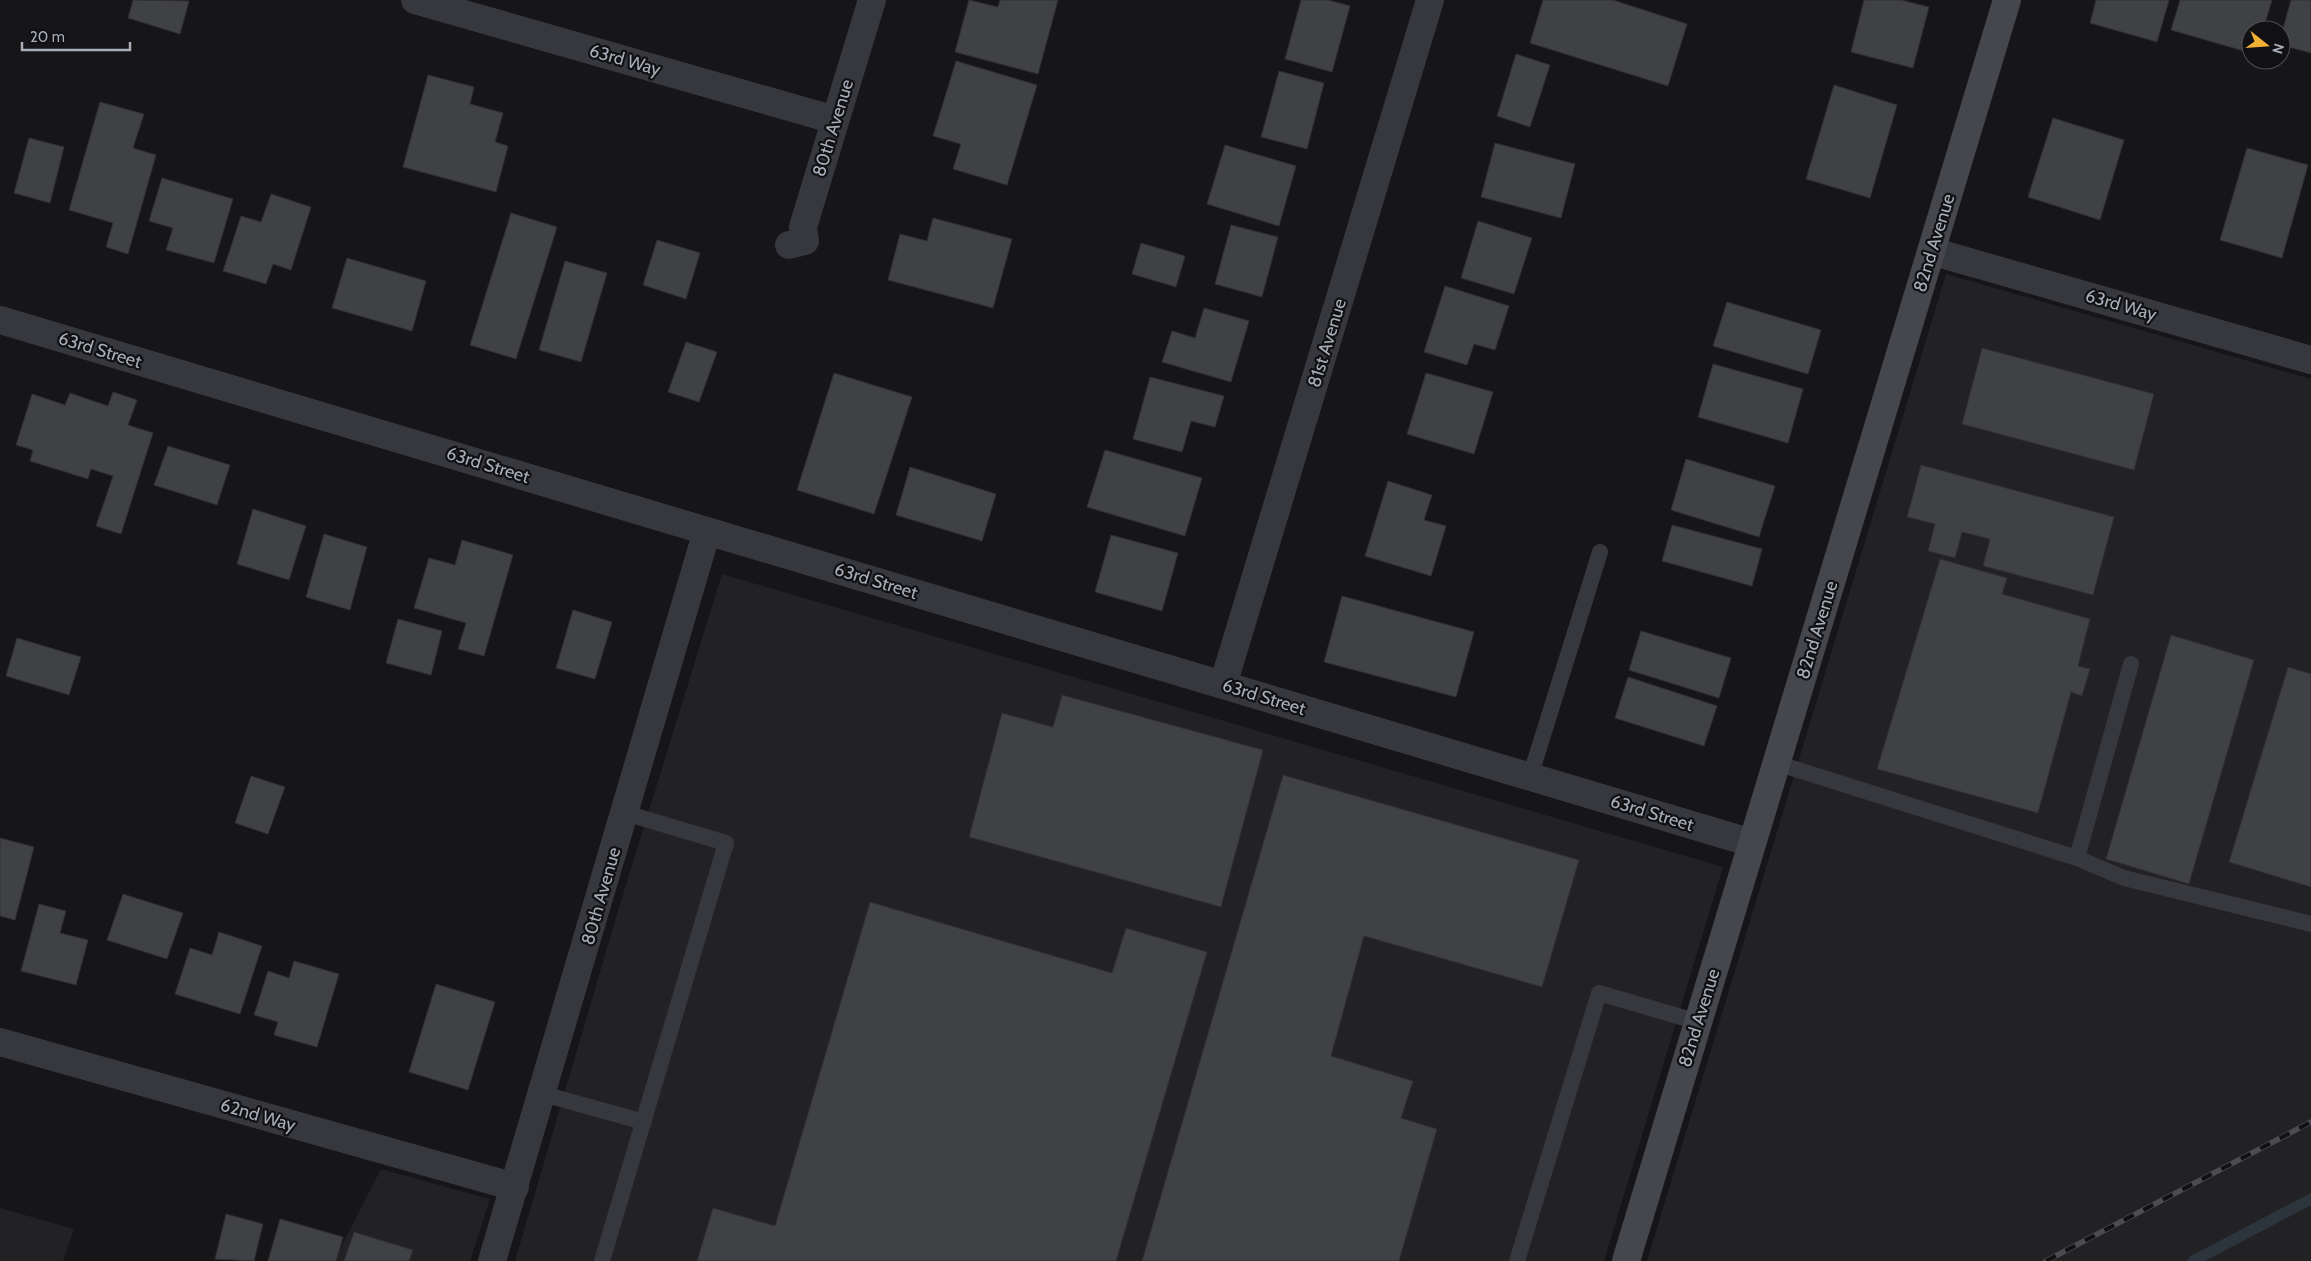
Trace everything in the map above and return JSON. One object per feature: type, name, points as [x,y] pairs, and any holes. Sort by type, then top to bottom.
[{"type":"street","name":"63rd Way","points":[[415,0],[835,120]]},
{"type":"street","name":"80th Avenue","points":[[789,245],[805,241],[803,227],[872,0]]},
{"type":"street","name":"81st Avenue","points":[[1223,685],[1430,0]]},
{"type":"street","name":"82nd Avenue","points":[[1626,1261],[2007,0]]},
{"type":"street","name":"63rd Way","points":[[1931,251],[2311,360]]},
{"type":"street","name":"63rd Street","points":[[0,320],[1752,843]]},
{"type":"street","name":"80th Avenue","points":[[492,1261],[516,1187],[707,531]]},
{"type":"street","name":"62nd Way","points":[[0,1042],[516,1187]]},
{"type":"lane","points":[[1530,777],[1600,552]]},
{"type":"lane","points":[[2077,858],[2131,664]]},
{"type":"lane","points":[[1776,763],[2077,858],[2124,878],[2311,924]]},
{"type":"lane","points":[[602,1261],[726,843],[625,813]]},
{"type":"lane","points":[[1517,1261],[1600,994],[1698,1022]]},
{"type":"lane","points":[[543,1094],[644,1122]]},
{"type":"shaded area","points":[[1946,274],[2311,379],[2311,1261],[1647,1261]]},
{"type":"shaded area","points":[[722,574],[1723,867],[1604,1261],[515,1261],[620,904]]},
{"type":"shaded area","points":[[381,1169],[490,1199],[470,1261],[334,1261]]},
{"type":"shaded area","points":[[0,1208],[74,1229],[63,1261],[0,1261]]},
{"type":"building","points":[[133,0],[189,1],[180,34],[128,18]]},
{"type":"building","points":[[969,0],[998,7],[1000,0],[1058,0],[1038,74],[955,52]]},
{"type":"building","points":[[1301,0],[1328,0],[1350,6],[1332,72],[1285,59]]},
{"type":"building","points":[[1543,0],[1613,0],[1687,24],[1668,86],[1530,43]]},
{"type":"building","points":[[1864,0],[1901,0],[1929,7],[1913,68],[1851,52]]},
{"type":"building","points":[[2096,0],[2169,0],[2157,42],[2090,23]]},
{"type":"building","points":[[2180,0],[2272,0],[2266,20],[2241,20],[2241,50],[2171,30]]},
{"type":"building","points":[[2291,0],[2311,0],[2311,53],[2291,48],[2291,20],[2285,20]]},
{"type":"building","points":[[1516,54],[1550,65],[1530,127],[1497,116]]},
{"type":"building","points":[[956,61],[1037,85],[1007,185],[953,169],[961,144],[933,136]]},
{"type":"building","points":[[1279,71],[1324,83],[1307,149],[1261,137]]},
{"type":"building","points":[[428,75],[474,87],[470,104],[503,113],[495,142],[508,146],[496,192],[403,167]]},
{"type":"building","points":[[1834,85],[1897,105],[1870,198],[1806,179]]},
{"type":"building","points":[[100,102],[144,114],[133,148],[156,155],[128,254],[106,247],[113,223],[69,210]]},
{"type":"building","points":[[2053,118],[2124,140],[2100,220],[2028,197]]},
{"type":"building","points":[[29,138],[64,147],[50,203],[14,193]]},
{"type":"building","points":[[1495,143],[1575,164],[1561,218],[1481,197]]},
{"type":"building","points":[[1225,145],[1296,166],[1279,226],[1207,204]]},
{"type":"building","points":[[2247,148],[2308,165],[2282,258],[2220,240]]},
{"type":"building","points":[[162,178],[233,199],[214,263],[166,250],[173,228],[149,221]]},
{"type":"building","points":[[271,194],[311,207],[291,270],[273,264],[266,284],[223,271],[241,216],[261,222]]},
{"type":"building","points":[[511,213],[557,227],[516,359],[470,345]]},
{"type":"building","points":[[933,218],[1012,239],[993,308],[888,280],[900,234],[927,241]]},
{"type":"building","points":[[1478,221],[1532,238],[1514,294],[1461,278]]},
{"type":"building","points":[[1231,225],[1278,237],[1262,297],[1215,284]]},
{"type":"building","points":[[657,240],[700,253],[686,299],[643,285]]},
{"type":"building","points":[[1141,243],[1185,256],[1176,287],[1132,274]]},
{"type":"building","points":[[347,258],[426,281],[412,331],[332,308]]},
{"type":"building","points":[[565,261],[607,273],[581,362],[539,350]]},
{"type":"building","points":[[1445,286],[1509,306],[1495,350],[1474,344],[1467,365],[1424,352]]},
{"type":"building","points":[[1727,302],[1821,330],[1808,374],[1713,346]]},
{"type":"building","points":[[1204,308],[1249,321],[1231,382],[1162,362],[1172,331],[1195,338]]},
{"type":"building","points":[[686,342],[717,352],[699,402],[668,392]]},
{"type":"building","points":[[1982,348],[2154,394],[2134,470],[1962,424]]},
{"type":"building","points":[[1713,364],[1803,389],[1788,443],[1698,417]]},
{"type":"building","points":[[834,373],[912,397],[874,514],[797,490]]},
{"type":"building","points":[[1426,373],[1493,392],[1474,454],[1407,434]]},
{"type":"building","points":[[1150,377],[1224,396],[1215,427],[1191,421],[1182,452],[1133,439]]},
{"type":"building","points":[[113,392],[137,400],[128,425],[153,433],[121,534],[96,526],[113,476],[91,469],[88,479],[30,461],[33,450],[16,445],[32,394],[65,405],[70,393],[108,406]]},
{"type":"building","points":[[168,446],[230,465],[217,505],[154,485]]},
{"type":"building","points":[[1105,450],[1202,478],[1185,536],[1087,507]]},
{"type":"building","points":[[1686,459],[1775,486],[1759,537],[1671,510]]},
{"type":"building","points":[[1921,465],[2114,517],[2093,595],[1983,566],[1990,539],[1962,532],[1955,558],[1928,551],[1935,524],[1907,517]]},
{"type":"building","points":[[910,467],[996,494],[982,541],[896,515]]},
{"type":"building","points":[[1388,481],[1432,495],[1424,520],[1446,526],[1431,576],[1365,556]]},
{"type":"building","points":[[253,509],[306,526],[289,580],[237,564]]},
{"type":"building","points":[[1672,525],[1762,549],[1752,586],[1662,561]]},
{"type":"building","points":[[324,534],[367,547],[350,610],[306,597]]},
{"type":"building","points":[[1111,535],[1178,553],[1162,611],[1095,592]]},
{"type":"building","points":[[462,540],[513,555],[484,656],[458,649],[466,623],[414,608],[429,558],[455,565]]},
{"type":"building","points":[[1940,559],[2007,578],[2002,594],[2090,619],[2078,666],[2090,669],[2082,696],[2071,692],[2038,813],[1877,769]]},
{"type":"building","points":[[1342,596],[1474,632],[1456,697],[1324,662]]},
{"type":"building","points":[[573,610],[612,622],[595,679],[556,668]]},
{"type":"building","points":[[398,619],[442,631],[431,675],[386,663]]},
{"type":"building","points":[[1641,631],[1731,658],[1719,698],[1629,670]]},
{"type":"building","points":[[2171,635],[2254,660],[2189,884],[2106,859]]},
{"type":"building","points":[[17,638],[81,657],[69,695],[6,676]]},
{"type":"building","points":[[2288,667],[2311,674],[2311,887],[2229,862]]},
{"type":"building","points":[[1628,677],[1717,706],[1704,746],[1615,718]]},
{"type":"building","points":[[1062,695],[1263,750],[1221,907],[969,837],[1002,713],[1053,727]]},
{"type":"building","points":[[1283,775],[1579,860],[1542,987],[1364,936],[1331,1056],[1413,1081],[1401,1118],[1437,1129],[1399,1261],[1142,1261]]},
{"type":"building","points":[[251,776],[285,787],[268,834],[235,823]]},
{"type":"building","points":[[0,838],[34,847],[15,920],[0,916]]},
{"type":"building","points":[[123,894],[183,913],[167,959],[107,940]]},
{"type":"building","points":[[870,902],[1112,973],[1126,928],[1207,952],[1116,1261],[697,1261],[713,1208],[775,1226]]},
{"type":"building","points":[[39,904],[66,911],[60,933],[88,940],[76,985],[21,971]]},
{"type":"building","points":[[219,932],[262,946],[240,1014],[175,994],[190,948],[212,955]]},
{"type":"building","points":[[294,961],[339,974],[317,1047],[274,1035],[278,1022],[254,1015],[268,971],[289,978]]},
{"type":"building","points":[[436,984],[495,1002],[468,1090],[409,1072]]},
{"type":"building","points":[[226,1214],[263,1224],[254,1261],[215,1259]]},
{"type":"building","points":[[280,1219],[343,1237],[336,1261],[268,1261]]},
{"type":"building","points":[[354,1232],[413,1250],[409,1261],[344,1261]]},
{"type":"waterway","points":[[2193,1261],[2311,1199]]},
{"type":"railway","points":[[2046,1261],[2311,1122]]}]
